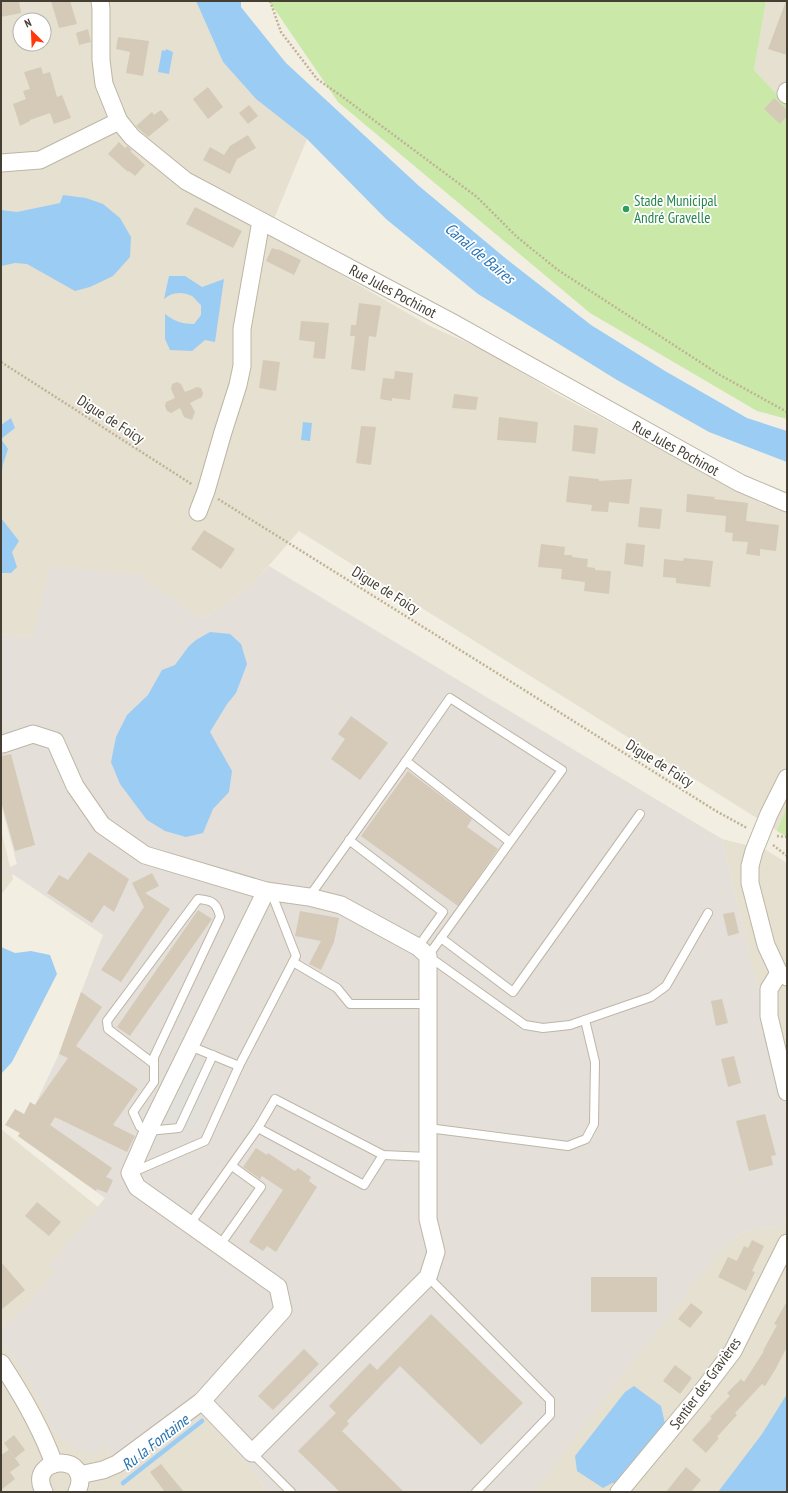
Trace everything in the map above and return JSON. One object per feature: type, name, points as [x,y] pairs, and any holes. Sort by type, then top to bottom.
[{"type":"street","name":"Rue Jules Pochinot","points":[[100,1],[102,9],[102,72],[110,102],[119,120],[132,136],[186,181],[453,323],[740,483],[787,503]]},
{"type":"street","points":[[1,163],[40,160],[119,120]]},
{"type":"street","points":[[198,512],[206,491],[238,385],[242,366],[242,329],[261,221]]},
{"type":"street","points":[[2,744],[33,734],[55,741],[75,786],[102,825],[145,855],[269,892],[309,897],[342,905],[423,951],[428,1004],[428,1218],[436,1252],[428,1277],[252,1453],[202,1401]]},
{"type":"street","points":[[787,778],[760,835],[750,866],[750,883],[766,945],[783,975],[769,989],[769,1016],[787,1092]]},
{"type":"street","points":[[78,1475],[103,1470],[117,1464],[202,1401],[283,1310],[278,1287],[137,1187],[130,1173],[148,1131],[190,1046],[269,892]]},
{"type":"street","name":"Sentier des Gravières","points":[[619,1492],[697,1398],[733,1351],[787,1243]]},
{"type":"street","points":[[1,1363],[45,1439],[54,1464]]},
{"type":"street","points":[[44,1492],[41,1482],[42,1476],[48,1467],[60,1462],[71,1466],[78,1475],[80,1481],[77,1492]]},
{"type":"lane","points":[[309,897],[450,698],[562,770],[441,938],[423,951]]},
{"type":"lane","points":[[406,761],[510,842]]},
{"type":"lane","points":[[441,938],[513,992],[640,814]]},
{"type":"lane","points":[[349,840],[443,912],[423,951]]},
{"type":"lane","points":[[130,1173],[205,1141],[239,1066],[296,956],[269,892]]},
{"type":"lane","points":[[154,1064],[108,1029],[107,1021],[198,899],[210,900],[218,908],[220,918],[154,1057],[154,1064],[154,1082],[133,1112],[140,1127],[148,1131],[179,1128],[213,1055]]},
{"type":"lane","points":[[423,951],[526,1025],[543,1028],[570,1025],[651,997],[666,986],[708,913]]},
{"type":"lane","points":[[293,962],[337,988],[350,1004],[428,1004]]},
{"type":"lane","points":[[428,1128],[568,1146],[586,1139],[594,1124],[595,1062],[585,1020]]},
{"type":"lane","points":[[190,1046],[239,1066]]},
{"type":"lane","points":[[190,1224],[258,1128],[275,1099],[383,1155],[428,1156]]},
{"type":"lane","points":[[258,1128],[364,1185],[383,1155]]},
{"type":"lane","points":[[220,1246],[261,1187],[232,1166]]},
{"type":"lane","points":[[428,1277],[550,1400],[550,1415],[476,1492]]},
{"type":"lane","points":[[252,1453],[291,1492]]},
{"type":"path","points":[[270,1],[281,32],[317,79],[340,94],[407,146],[477,197],[517,237],[558,270],[720,375],[787,412]]},
{"type":"path","name":"Digue de Foicy","points":[[1,362],[189,482],[206,491],[528,692],[716,811],[760,835]]},
{"type":"shaded area","points":[[1,1],[196,1],[223,62],[256,99],[307,139],[269,231],[430,326],[497,356],[557,394],[765,505],[787,505],[787,837],[299,531],[250,587],[202,619],[136,574],[32,637],[1,634]]},
{"type":"shaded area","points":[[766,1],[787,1],[787,105],[754,70]]},
{"type":"shaded area","points":[[50,566],[136,574],[202,619],[250,587],[269,566],[722,839],[787,1111],[787,1220],[781,1227],[755,1228],[740,1234],[717,1254],[556,1464],[532,1492],[265,1492],[263,1484],[210,1422],[196,1422],[157,1450],[122,1472],[106,1446],[93,1455],[78,1450],[64,1442],[56,1434],[32,1385],[1,1339],[1,1330],[32,1299],[55,1271],[49,1265],[105,1198],[18,1136],[35,1105],[59,1054],[103,935],[14,875],[1,871],[17,864],[1,804],[1,634],[32,637]]},
{"type":"shaded area","points":[[1,830],[13,879],[1,895]]},
{"type":"shaded area","points":[[722,839],[766,850],[787,863],[787,1111]]},
{"type":"shaded area","points":[[193,1059],[219,1070],[192,1129],[152,1142]]},
{"type":"shaded area","points":[[1,1129],[98,1207],[49,1265],[56,1271],[32,1299],[1,1330]]},
{"type":"shaded area","points":[[787,1220],[787,1492],[532,1492],[556,1464],[555,1463],[717,1254],[740,1234],[755,1228],[781,1227]]},
{"type":"shaded area","points":[[1,1339],[32,1385],[56,1434],[105,1445],[109,1451],[157,1450],[196,1421],[210,1422],[263,1484],[265,1492],[1,1492]]},
{"type":"green space","name":"Stade Municipal André Gravelle","points":[[269,1],[766,1],[754,70],[787,105],[787,419],[757,411],[590,313],[338,102]]},
{"type":"green space","points":[[787,806],[787,837],[777,831]]},
{"type":"water","name":"Canal de Baires","points":[[196,1],[241,1],[241,7],[286,63],[419,186],[504,257],[591,325],[665,371],[747,418],[787,431],[787,462],[709,432],[617,380],[478,294],[386,219],[307,139],[256,99],[223,62]]},
{"type":"water","points":[[166,49],[173,52],[169,74],[158,72],[162,50],[165,51]]},
{"type":"water","points":[[63,195],[86,198],[103,204],[120,218],[131,237],[130,257],[113,276],[90,287],[75,291],[27,264],[15,263],[1,266],[1,210],[17,212],[60,203]]},
{"type":"water","points":[[169,276],[185,276],[202,287],[224,279],[215,342],[205,340],[192,351],[170,350],[165,339],[165,314],[178,322],[194,324],[201,315],[201,305],[192,296],[184,293],[173,294],[164,299]]},
{"type":"water","points":[[11,418],[15,428],[1,439],[1,425]]},
{"type":"water","points":[[303,422],[312,423],[310,441],[301,440]]},
{"type":"water","points":[[1,439],[8,449],[3,464],[1,477]]},
{"type":"water","points":[[1,518],[19,541],[12,552],[17,567],[11,573],[1,573]]},
{"type":"water","points":[[210,632],[230,634],[241,644],[247,664],[236,693],[227,704],[210,732],[232,771],[229,792],[213,809],[203,833],[186,837],[165,831],[147,820],[120,784],[111,762],[116,737],[127,715],[148,695],[162,670],[175,665],[189,646]]},
{"type":"water","points":[[1,947],[15,953],[31,951],[50,955],[57,974],[12,1062],[1,1074]]},
{"type":"water","points":[[634,1386],[661,1406],[666,1428],[617,1483],[612,1483],[603,1488],[577,1471],[575,1456],[625,1392]]},
{"type":"water","points":[[787,1394],[787,1489],[785,1492],[718,1492],[762,1434]]},
{"type":"building","points":[[1,1],[19,1],[21,12],[12,12],[12,15],[1,17]]},
{"type":"building","points":[[51,1],[70,1],[77,24],[59,28]]},
{"type":"building","points":[[786,1],[787,2],[787,55],[768,49]]},
{"type":"building","points":[[88,29],[91,42],[79,45],[76,33]]},
{"type":"building","points":[[118,37],[149,41],[143,76],[126,73],[130,52],[116,49]]},
{"type":"building","points":[[41,67],[43,74],[50,72],[57,97],[62,95],[71,118],[54,124],[50,113],[30,120],[20,126],[13,104],[26,99],[23,91],[30,89],[24,72]]},
{"type":"building","points":[[208,87],[223,107],[208,119],[193,99]]},
{"type":"building","points":[[774,98],[787,110],[787,116],[780,124],[764,109]]},
{"type":"building","points":[[249,105],[258,116],[248,124],[239,113]]},
{"type":"building","points":[[161,110],[169,120],[148,137],[136,126],[152,112],[154,115]]},
{"type":"building","points":[[248,135],[256,148],[237,159],[230,174],[203,160],[210,147],[224,155],[230,146]]},
{"type":"building","points":[[119,142],[125,148],[127,146],[132,150],[130,151],[145,165],[135,176],[129,171],[128,172],[108,154]]},
{"type":"building","points":[[195,207],[242,231],[233,248],[186,224]]},
{"type":"building","points":[[272,248],[278,249],[301,260],[294,275],[266,261]]},
{"type":"building","points":[[359,303],[381,306],[376,337],[369,336],[365,371],[351,369],[355,336],[350,336],[351,325],[356,325]]},
{"type":"building","points":[[301,321],[329,323],[325,359],[313,358],[315,342],[299,340]]},
{"type":"building","points":[[263,360],[280,362],[276,391],[259,388]]},
{"type":"building","points":[[395,371],[413,373],[410,400],[392,398],[392,401],[380,399],[383,378],[394,379]]},
{"type":"building","points":[[177,382],[181,384],[185,392],[197,387],[201,388],[203,393],[202,397],[190,403],[195,412],[192,420],[184,417],[180,408],[171,413],[167,411],[165,406],[166,402],[175,398],[171,389],[172,384]]},
{"type":"building","points":[[454,394],[478,397],[476,410],[452,408]]},
{"type":"building","points":[[499,417],[538,422],[536,443],[497,440]]},
{"type":"building","points":[[574,425],[598,428],[595,454],[572,451]]},
{"type":"building","points":[[361,426],[376,427],[371,465],[356,463]]},
{"type":"building","points":[[569,476],[599,479],[599,481],[632,479],[629,504],[609,502],[608,512],[591,511],[592,505],[566,502]]},
{"type":"building","points":[[687,494],[748,503],[746,521],[779,525],[776,551],[760,549],[760,556],[746,554],[748,542],[732,541],[733,533],[725,532],[726,516],[686,512]]},
{"type":"building","points":[[640,507],[662,509],[660,529],[638,527]]},
{"type":"building","points":[[204,530],[235,549],[221,569],[191,549]]},
{"type":"building","points":[[626,543],[645,545],[643,567],[624,564]]},
{"type":"building","points":[[541,544],[565,547],[564,555],[572,555],[572,557],[588,559],[587,567],[595,568],[595,570],[611,571],[609,594],[584,591],[585,582],[561,579],[562,569],[538,567]]},
{"type":"building","points":[[684,558],[713,561],[710,587],[676,583],[676,578],[663,577],[664,559],[683,561]]},
{"type":"building","points":[[351,716],[388,743],[360,780],[331,759],[345,739],[338,734]]},
{"type":"building","points":[[11,754],[35,845],[15,851],[1,801],[1,756]]},
{"type":"building","points":[[408,771],[472,819],[467,827],[498,849],[458,906],[361,836]]},
{"type":"building","points":[[89,852],[129,879],[114,912],[104,905],[92,923],[47,893],[59,875],[68,880]]},
{"type":"building","points":[[152,873],[159,886],[145,893],[170,909],[121,982],[101,970],[144,907],[132,883]]},
{"type":"building","points":[[198,910],[212,919],[130,1036],[117,1027]]},
{"type":"building","points":[[300,911],[339,918],[334,942],[321,970],[309,964],[321,941],[295,936]]},
{"type":"building","points":[[734,912],[739,933],[728,936],[723,914]]},
{"type":"building","points":[[81,992],[102,1007],[76,1046],[138,1089],[113,1125],[135,1136],[127,1152],[55,1117],[50,1125],[112,1168],[106,1177],[113,1180],[107,1193],[97,1189],[96,1191],[18,1136],[20,1133],[5,1125],[15,1109],[24,1114],[30,1102],[35,1105],[68,1058],[59,1054]]},
{"type":"building","points":[[722,999],[728,1023],[716,1026],[711,1001]]},
{"type":"building","points":[[734,1056],[741,1083],[728,1087],[721,1059]]},
{"type":"building","points":[[765,1114],[776,1155],[771,1156],[773,1165],[749,1171],[736,1121]]},
{"type":"building","points":[[256,1148],[267,1155],[268,1153],[295,1171],[298,1168],[311,1177],[309,1181],[317,1187],[276,1252],[267,1246],[263,1251],[249,1242],[283,1190],[262,1176],[260,1179],[243,1167]]},
{"type":"building","points":[[37,1202],[61,1222],[49,1236],[25,1216]]},
{"type":"building","points":[[752,1240],[764,1246],[752,1271],[755,1272],[746,1291],[718,1277],[728,1257],[737,1261],[744,1246],[748,1248]]},
{"type":"building","points":[[1,1262],[25,1290],[1,1310]]},
{"type":"building","points":[[591,1277],[657,1277],[657,1312],[591,1312]]},
{"type":"building","points":[[787,1301],[787,1347],[775,1370],[765,1386],[762,1384],[735,1413],[737,1415],[717,1437],[719,1438],[706,1453],[692,1440],[712,1418],[710,1417],[730,1396],[727,1393],[741,1379],[744,1382],[764,1351],[777,1325],[774,1324]]},
{"type":"building","points":[[691,1303],[703,1312],[690,1328],[678,1319]]},
{"type":"building","points":[[431,1314],[523,1403],[481,1445],[400,1366],[347,1421],[349,1424],[342,1431],[404,1492],[340,1492],[298,1451],[336,1413],[329,1406],[370,1363],[377,1370]]},
{"type":"building","points":[[304,1349],[319,1364],[273,1410],[258,1396]]},
{"type":"building","points":[[675,1365],[692,1378],[680,1394],[663,1381]]},
{"type":"building","points":[[14,1435],[25,1450],[15,1458],[4,1443]]},
{"type":"building","points":[[9,1450],[20,1465],[10,1472],[15,1479],[1,1490],[1,1455]]},
{"type":"building","points":[[161,1464],[184,1492],[165,1492],[150,1472]]},
{"type":"building","points":[[686,1467],[701,1480],[691,1492],[666,1492]]},
{"type":"waterway","name":"Ru la Fontaine","points":[[123,1483],[202,1421]]},
{"type":"place","name":"Stade Municipal André Gravelle","points":[[626,209]]}]
